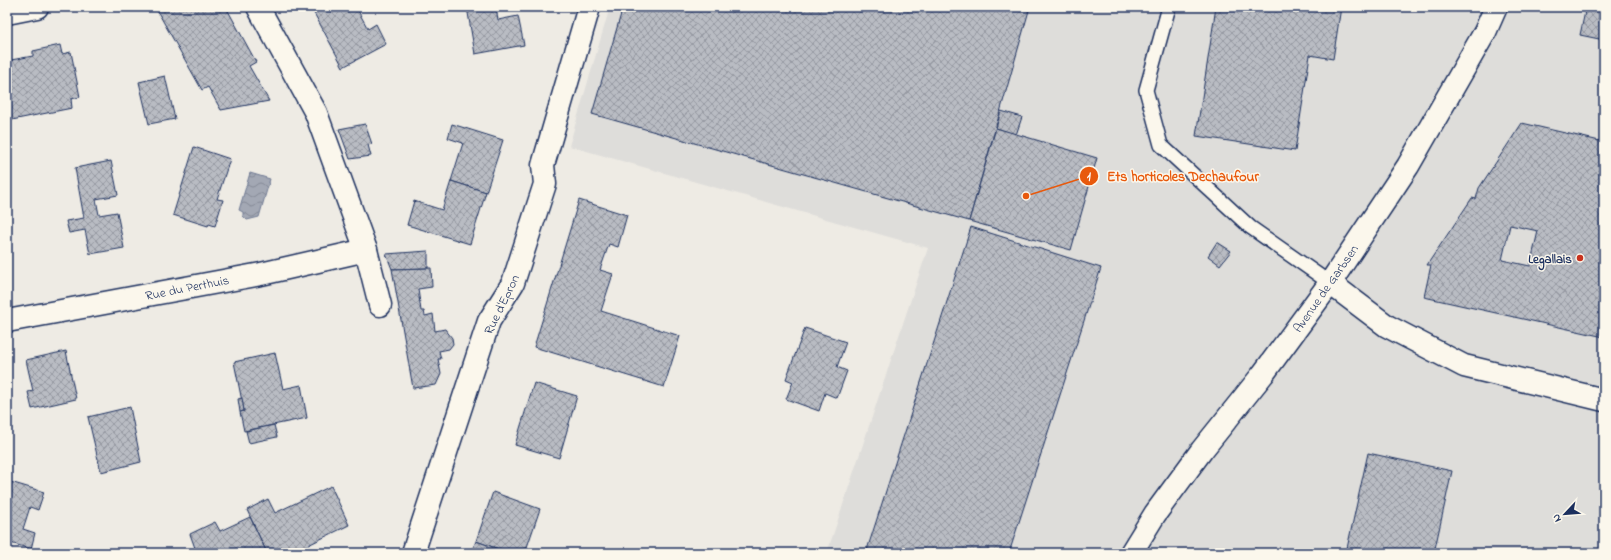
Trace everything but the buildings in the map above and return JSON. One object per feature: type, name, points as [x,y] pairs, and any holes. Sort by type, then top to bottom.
[{"type":"street","points":[[7,13],[38,7]]},
{"type":"street","points":[[258,7],[316,113],[366,250],[380,305]]},
{"type":"street","name":"Rue d'Epron","points":[[413,553],[489,321],[513,283],[526,245],[545,184],[543,165],[589,7]]},
{"type":"street","name":"Avenue de Garbsen","points":[[1131,553],[1155,514],[1202,450],[1268,368],[1330,282],[1408,166],[1485,32],[1496,7]]},
{"type":"street","name":"Rue du Perthuis","points":[[7,321],[261,274],[366,250]]},
{"type":"street","points":[[1330,282],[1387,326],[1464,366],[1604,400]]},
{"type":"lane","points":[[1169,7],[1146,90],[1161,145],[1250,227],[1330,282]]},
{"type":"shaded area","points":[[610,7],[1604,7],[1604,553],[827,553],[928,248],[569,146]]},
{"type":"water","points":[[250,173],[270,179],[259,217],[247,220],[243,216],[243,212],[239,210]]},
{"type":"place","name":"Ets horticoles Dechaufour","points":[[1026,196]]},
{"type":"place","name":"Legallais","points":[[1580,258]]}]
